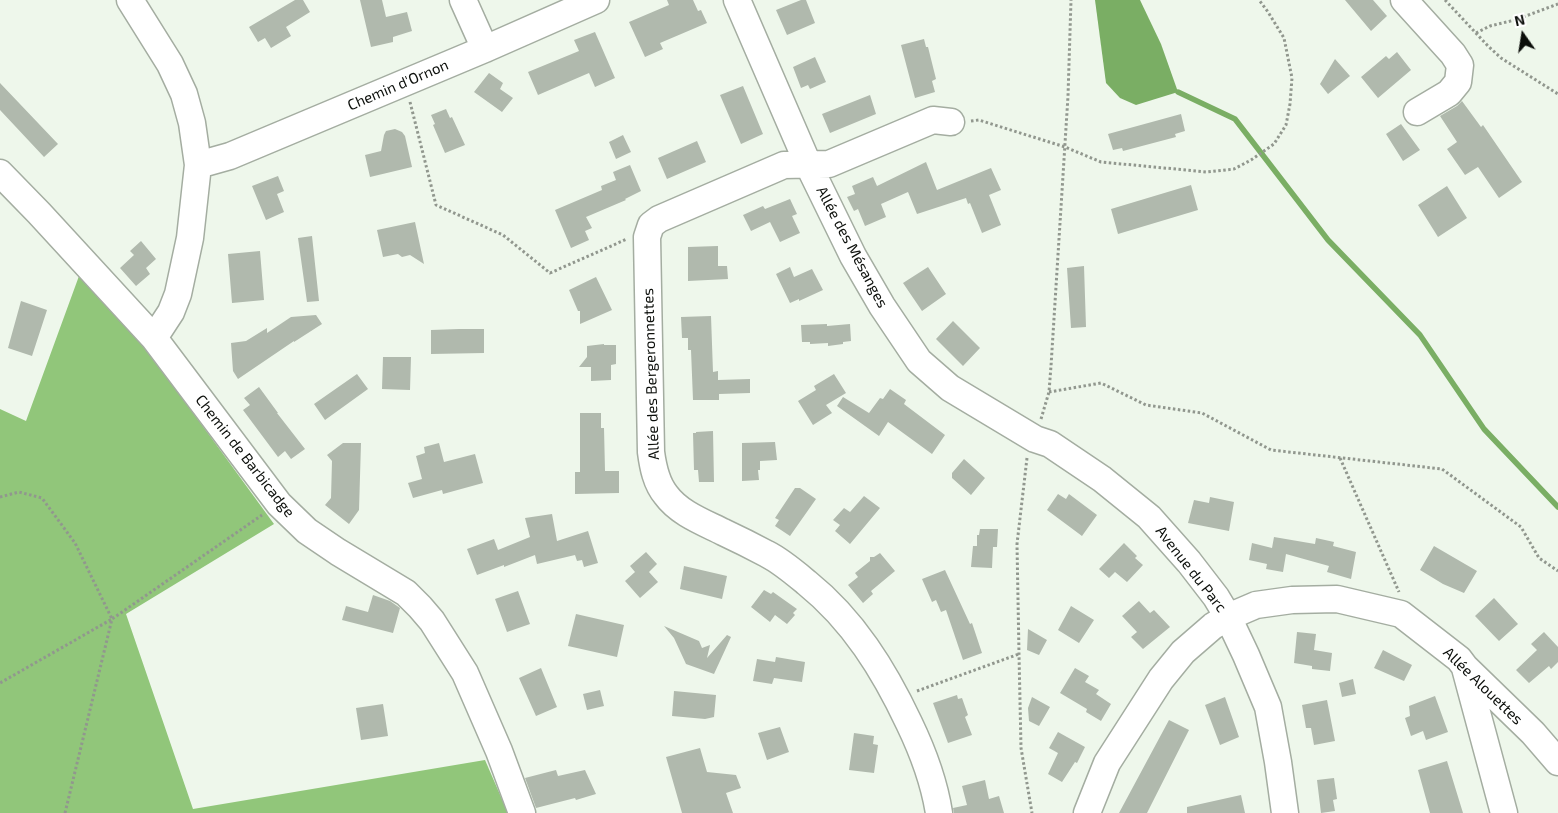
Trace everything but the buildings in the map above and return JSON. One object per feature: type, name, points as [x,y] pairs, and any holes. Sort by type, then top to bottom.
[{"type":"street","points":[[130,0],[170,64],[184,94],[192,123],[198,165],[190,238],[178,294],[171,312],[154,338]]},
{"type":"street","points":[[463,0],[485,49]]},
{"type":"street","name":"Chemin d'Ornon","points":[[198,165],[230,156],[485,49],[596,0]]},
{"type":"street","name":"Allée des Mésanges","points":[[737,0],[808,164],[882,306],[919,361],[950,388],[1035,439]]},
{"type":"street","points":[[1404,0],[1453,54],[1460,66],[1458,82],[1449,93],[1417,112]]},
{"type":"street","points":[[648,230],[659,219],[784,165],[829,164],[933,120],[951,122]]},
{"type":"street","name":"Chemin de Barbicadge","points":[[0,173],[39,212],[154,338],[279,504],[307,531],[406,594],[420,606],[452,650],[466,674],[499,751],[522,813]]},
{"type":"street","name":"Allée des Bergeronnettes","points":[[648,230],[651,452],[653,465],[661,487],[671,501],[685,512],[770,556],[808,584],[837,611],[867,646],[898,698],[922,750],[932,779],[939,813]]},
{"type":"street","name":"Avenue du Parc","points":[[1035,439],[1050,444],[1102,480],[1149,517],[1189,562],[1216,597],[1246,655],[1268,707],[1285,813]]},
{"type":"street","name":"Allée Alouettes","points":[[1087,813],[1107,763],[1161,679],[1183,652],[1213,626],[1228,617],[1256,605],[1292,600],[1337,599],[1401,614],[1459,659],[1533,733],[1558,762]]},
{"type":"street","points":[[1465,667],[1504,813]]},
{"type":"path","points":[[1032,813],[1021,748],[1018,544],[1027,456],[1035,439],[1049,392],[1068,96],[1070,0]]},
{"type":"path","points":[[951,122],[979,120],[1065,147],[1101,162],[1207,172],[1234,169],[1274,144],[1286,125],[1292,78],[1284,38],[1259,0]]},
{"type":"path","points":[[1445,0],[1501,58],[1558,94]]},
{"type":"path","points":[[1476,33],[1490,26],[1515,20],[1558,4]]},
{"type":"path","points":[[405,82],[436,205],[503,235],[550,273],[648,230]]},
{"type":"path","points":[[1049,392],[1101,383],[1146,405],[1202,413],[1271,450],[1442,470],[1521,527],[1539,558],[1558,571]]},
{"type":"path","points":[[1340,458],[1402,599],[1401,614]]},
{"type":"path","points":[[0,497],[19,492],[42,498],[75,543],[112,619],[65,813]]},
{"type":"path","points":[[0,683],[112,619],[279,504]]},
{"type":"path","points":[[898,698],[1019,654]]},
{"type":"shaded area","points":[[1095,0],[1140,0],[1161,44],[1178,92],[1136,105],[1120,98],[1106,83]]},
{"type":"shaded area","points":[[79,276],[151,355],[274,524],[126,614],[193,809],[485,760],[508,813],[0,813],[0,409],[26,421]]},
{"type":"waterway","points":[[1178,92],[1235,119],[1328,240],[1420,335],[1484,429],[1558,507]]}]
